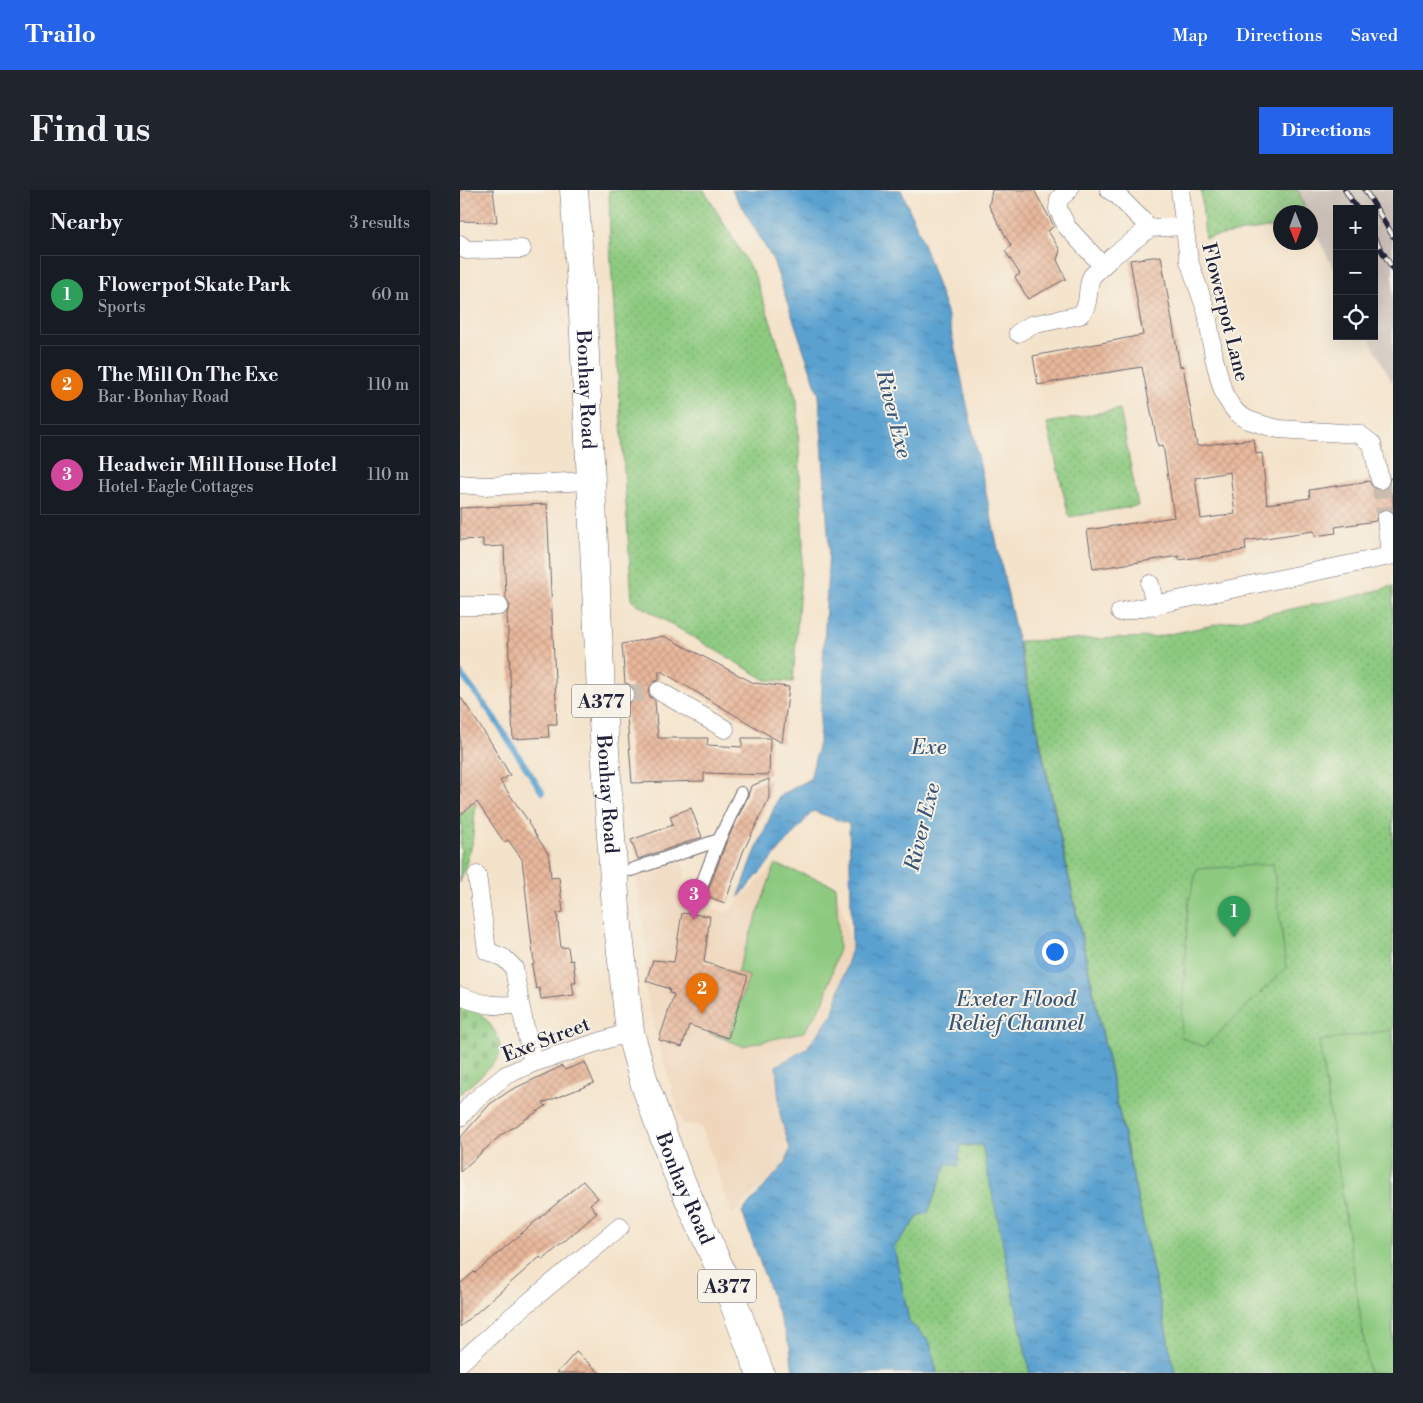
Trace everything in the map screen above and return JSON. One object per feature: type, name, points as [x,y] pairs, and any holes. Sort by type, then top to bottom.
[{"type":"highway","name":"Bonhay Road","points":[[574,190],[582,313],[589,481],[613,693],[616,908],[630,1032],[645,1085],[676,1170],[725,1280],[760,1373]]},
{"type":"street","points":[[1069,190],[1059,199],[1058,209],[1067,227],[1102,265]]},
{"type":"street","points":[[1109,190],[1116,194],[1150,228]]},
{"type":"street","name":"Flowerpot Lane","points":[[1180,190],[1188,261],[1207,313],[1218,376],[1225,396],[1232,407],[1238,414],[1248,420],[1279,429],[1359,434],[1372,444],[1380,480]]},
{"type":"street","points":[[1018,333],[1031,325],[1080,315],[1087,305],[1090,280],[1102,265],[1150,228],[1184,226]]},
{"type":"street","points":[[460,244],[466,250],[522,249]]},
{"type":"street","points":[[460,484],[484,486],[589,481]]},
{"type":"street","points":[[1120,612],[1390,556],[1386,519]]},
{"type":"street","points":[[1150,584],[1154,606]]},
{"type":"street","points":[[460,606],[499,606]]},
{"type":"street","points":[[660,692],[725,729]]},
{"type":"street","points":[[698,894],[719,840],[741,793]]},
{"type":"street","points":[[631,870],[719,840]]},
{"type":"street","points":[[477,875],[488,951],[504,958],[514,968],[533,1063]]},
{"type":"street","points":[[460,996],[480,1004],[492,1006],[520,1004]]},
{"type":"street","name":"Exe Street","points":[[460,1117],[474,1101],[506,1075],[533,1063],[630,1032]]},
{"type":"street","points":[[460,1363],[620,1227]]},
{"type":"shaded area","points":[[1298,190],[1393,190],[1393,384],[1370,340],[1378,340],[1378,205],[1333,205],[1333,267],[1318,238],[1318,205],[1303,205]]},
{"type":"shaded area","points":[[680,857],[685,873],[680,901],[727,913],[775,864],[836,886],[852,948],[832,1015],[806,1049],[776,1066],[780,1115],[790,1149],[786,1162],[732,1215],[702,1127],[682,1123],[657,1040],[644,982],[648,957],[635,873]]},
{"type":"green space","points":[[609,190],[704,190],[755,276],[797,400],[803,545],[793,682],[766,680],[632,601],[610,245]]},
{"type":"green space","points":[[1201,190],[1298,190],[1303,205],[1273,205],[1273,227],[1205,238]]},
{"type":"green space","points":[[1120,409],[1138,506],[1069,517],[1047,423]]},
{"type":"green space","points":[[1393,586],[1393,1373],[1175,1373],[1019,641],[1155,637],[1360,595]]},
{"type":"green space","points":[[476,801],[472,845],[460,883],[462,824],[460,824],[460,815]]},
{"type":"green space","points":[[775,864],[836,886],[839,948],[824,1001],[804,1032],[743,1046],[709,1032],[728,1038],[749,976],[737,972]]},
{"type":"green space","points":[[1273,864],[1286,968],[1204,1047],[1181,1037],[1188,906],[1197,869]]},
{"type":"green space","points":[[460,1003],[475,1009],[485,1018],[495,1031],[500,1046],[500,1053],[497,1059],[460,1094]]},
{"type":"green space","points":[[1393,1030],[1393,1373],[1369,1373],[1319,1041]]},
{"type":"green space","points":[[961,1145],[983,1145],[1030,1373],[937,1373],[930,1343],[909,1321],[894,1247],[920,1215],[928,1213],[947,1162],[958,1166]]},
{"type":"water","points":[[732,190],[901,190],[921,237],[948,316],[1175,1373],[1030,1373],[982,1145],[961,1145],[958,1166],[947,1163],[928,1213],[920,1215],[894,1247],[909,1321],[930,1343],[937,1373],[793,1373],[790,1347],[742,1212],[786,1162],[790,1149],[780,1115],[776,1066],[806,1049],[832,1015],[852,948],[849,824],[813,811],[738,898],[779,796],[810,779],[819,743],[829,548],[819,395],[773,260]]},
{"type":"building","points":[[460,190],[493,190],[497,222],[460,221]]},
{"type":"building","points":[[992,190],[1034,190],[1054,226],[1048,231],[1060,250],[1057,260],[1066,279],[1028,299],[1015,277],[1020,274],[1005,251],[1011,246],[989,206]]},
{"type":"building","points":[[1161,256],[1180,367],[1183,366],[1197,446],[1254,439],[1256,454],[1262,453],[1267,504],[1310,498],[1309,490],[1369,481],[1373,488],[1382,490],[1388,487],[1390,478],[1393,478],[1393,511],[1384,509],[1377,514],[1376,521],[1335,527],[1336,533],[1315,536],[1314,531],[1245,541],[1246,550],[1179,560],[1179,556],[1093,569],[1087,530],[1174,517],[1163,445],[1158,446],[1142,367],[1038,385],[1033,356],[1143,335],[1130,260]],"holes":[[[1230,472],[1235,514],[1201,519],[1195,478]]]},
{"type":"building","points":[[547,504],[557,724],[548,724],[549,737],[513,739],[507,613],[510,606],[506,599],[504,546],[483,547],[483,539],[460,540],[460,508]]},
{"type":"building","points":[[664,636],[754,683],[789,687],[782,743],[659,670],[659,680],[653,682],[648,691],[650,697],[655,701],[658,738],[708,738],[707,745],[742,747],[742,738],[770,738],[769,775],[704,773],[704,781],[632,783],[626,704],[634,700],[636,694],[631,685],[625,683],[622,644]]},
{"type":"building","points":[[460,696],[510,775],[500,781],[529,822],[549,855],[551,878],[559,877],[563,912],[557,913],[561,948],[568,947],[570,961],[573,960],[576,982],[572,982],[574,995],[541,999],[539,988],[536,989],[532,965],[534,964],[522,859],[508,840],[504,842],[477,802],[460,815]]},
{"type":"building","points":[[769,779],[769,798],[743,852],[725,903],[706,896],[726,843],[751,786]]},
{"type":"building","points":[[691,808],[702,837],[638,859],[631,840],[673,825],[670,816]]},
{"type":"building","points":[[682,913],[710,916],[704,962],[748,976],[728,1038],[689,1025],[682,1047],[659,1040],[674,994],[669,993],[670,989],[646,981],[653,960],[674,962]]},
{"type":"building","points":[[585,1062],[594,1083],[543,1103],[546,1106],[501,1135],[460,1172],[460,1138],[490,1104],[511,1090],[562,1066],[565,1070]]},
{"type":"building","points":[[583,1181],[598,1198],[590,1204],[597,1213],[543,1260],[540,1257],[460,1327],[460,1284]]},
{"type":"building","points":[[576,1352],[600,1373],[557,1373]]},
{"type":"waterway","points":[[460,673],[490,712],[542,792]]},
{"type":"tunnel","points":[[1380,480],[1386,519]]},
{"type":"tunnel","points":[[625,694],[659,691]]},
{"type":"railway","points":[[1345,190],[1354,205]]},
{"type":"railway","points":[[1365,190],[1393,236]]},
{"type":"railway","points":[[1378,245],[1393,269]]},
{"type":"place","name":"Headweir Mill House Hotel","points":[[694,920]]},
{"type":"place","name":"Flowerpot Skate Park","points":[[1234,937]]},
{"type":"place","name":"The Mill On The Exe","points":[[702,1014]]},
{"type":"water label","name":"River Exe","points":[[894,414]]},
{"type":"water label","name":"Exe","points":[[929,747]]},
{"type":"water label","name":"River Exe","points":[[922,827]]},
{"type":"water label","name":"Exeter Flood Relief Channel","points":[[1016,1011]]}]
